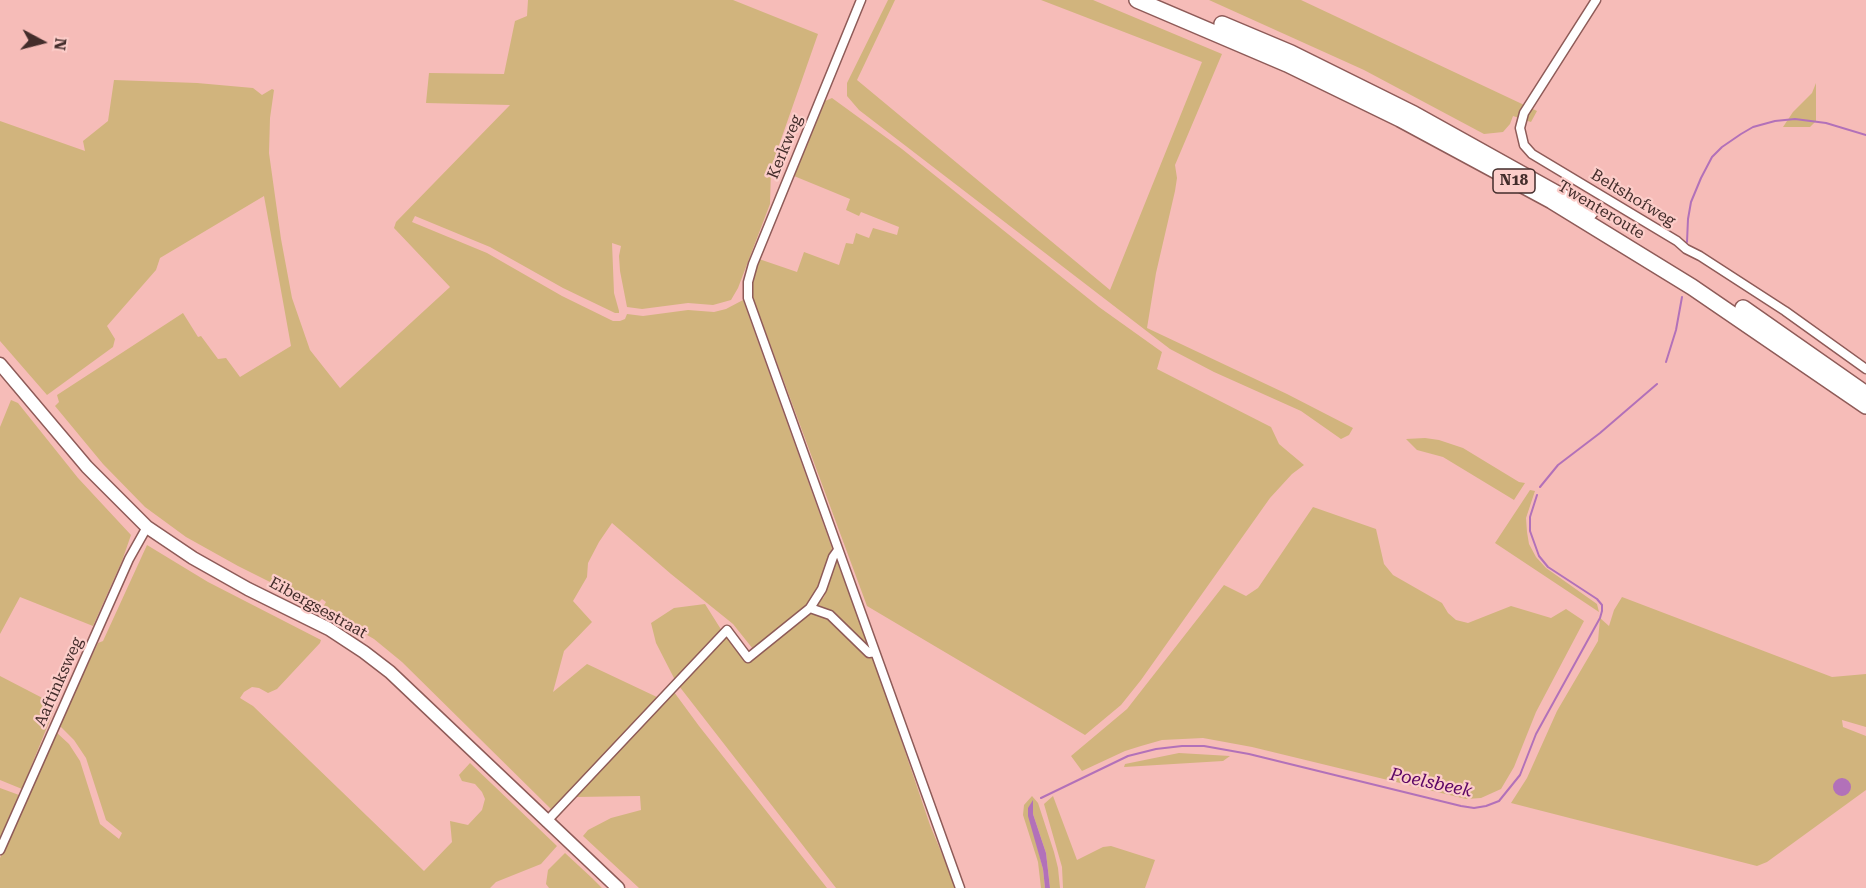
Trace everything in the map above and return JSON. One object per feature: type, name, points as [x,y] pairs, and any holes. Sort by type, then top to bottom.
[{"type":"highway","name":"Twenteroute","points":[[1137,0],[1287,63],[1400,119],[1552,201],[1692,286],[1866,406]]},
{"type":"highway","name":"Twenteroute","points":[[1165,0],[1291,53],[1414,114],[1549,187],[1707,284],[1866,394]]},
{"type":"main road","name":"Eibergsestraat","points":[[0,364],[87,467],[147,527],[193,558],[248,589],[329,629],[364,652],[390,672],[618,888]]},
{"type":"street","name":"Kerkweg","points":[[861,0],[750,274],[747,290],[750,307],[960,888]]},
{"type":"street","name":"Beltshofweg","points":[[1596,0],[1524,113],[1520,128],[1524,145],[1532,154],[1677,241],[1686,249],[1785,311],[1866,369]]},
{"type":"street","name":"Aaftinksweg","points":[[0,850],[129,559],[147,527]]},
{"type":"street","points":[[546,822],[727,630],[748,658],[810,608],[822,589],[833,557],[838,550]]},
{"type":"street","points":[[810,608],[830,615],[869,653],[875,652]]},
{"type":"shaded area","points":[[528,0],[733,0],[818,34],[771,168],[770,204],[738,288],[731,300],[713,305],[688,303],[642,309],[627,307],[620,271],[621,246],[612,243],[614,293],[619,311],[615,313],[563,288],[490,247],[415,216],[412,222],[487,253],[562,296],[613,321],[625,319],[627,314],[643,316],[688,310],[714,312],[726,309],[743,300],[832,548],[819,589],[810,604],[753,649],[733,624],[612,523],[588,563],[587,577],[573,601],[592,622],[564,651],[553,692],[587,664],[659,698],[552,810],[402,662],[374,639],[322,609],[326,602],[322,599],[316,605],[238,566],[186,537],[145,507],[103,464],[55,406],[59,402],[57,395],[183,313],[198,337],[201,336],[218,359],[226,358],[240,377],[291,346],[264,196],[160,258],[156,270],[107,326],[115,339],[113,347],[47,395],[0,341],[0,121],[85,151],[83,141],[108,121],[114,80],[253,88],[262,95],[272,89],[274,90],[269,153],[292,298],[310,350],[340,388],[450,287],[394,228],[396,222],[510,105],[426,103],[429,73],[504,74],[515,21],[527,16]]},
{"type":"shaded area","points":[[888,0],[895,0],[857,80],[1110,290],[1202,62],[1041,0],[1093,0],[1222,54],[1175,165],[1177,178],[1175,191],[1156,273],[1147,328],[1353,428],[1349,435],[1341,439],[1301,411],[1214,372],[1170,349],[859,110],[847,96],[847,83]]},
{"type":"shaded area","points":[[1209,0],[1301,0],[1537,111],[1531,122],[1513,116],[1503,132],[1484,134],[1364,70]]},
{"type":"shaded area","points":[[1816,83],[1816,121],[1810,127],[1783,127],[1793,112],[1812,93]]},
{"type":"shaded area","points":[[832,98],[902,149],[1099,307],[1162,352],[1157,369],[1271,427],[1279,444],[1304,465],[1292,474],[1270,498],[1121,705],[1085,735],[867,606],[749,287],[759,259],[797,272],[804,252],[839,265],[846,243],[853,244],[856,233],[869,238],[873,228],[897,235],[899,227],[861,212],[859,216],[846,210],[850,199],[794,176],[825,101]]},
{"type":"shaded area","points":[[11,400],[18,403],[78,478],[131,535],[93,626],[20,597],[0,634],[0,427]]},
{"type":"shaded area","points":[[1425,438],[1463,448],[1519,482],[1525,483],[1514,500],[1443,457],[1417,450],[1406,439]]},
{"type":"shaded area","points":[[1530,490],[1535,491],[1526,518],[1527,532],[1529,544],[1536,557],[1546,568],[1597,604],[1599,612],[1495,543]]},
{"type":"shaded area","points":[[1313,507],[1376,529],[1384,564],[1393,575],[1442,603],[1456,620],[1468,623],[1511,606],[1551,618],[1566,609],[1584,621],[1536,712],[1514,767],[1501,789],[1481,798],[1466,799],[1252,747],[1203,738],[1162,740],[1125,751],[1082,771],[1071,756],[1127,709],[1224,585],[1246,596],[1258,588]]},
{"type":"shaded area","points":[[147,545],[208,582],[321,640],[277,689],[268,693],[252,687],[240,698],[253,706],[424,871],[452,842],[450,821],[468,825],[482,810],[485,799],[482,792],[475,784],[462,781],[459,775],[470,763],[557,846],[541,864],[496,882],[490,888],[0,888],[0,858],[56,732],[69,744],[80,761],[100,824],[119,839],[122,833],[106,820],[86,758],[74,740],[59,725],[98,643],[103,641]]},
{"type":"shaded area","points":[[836,559],[868,644],[830,612],[814,605],[824,597]]},
{"type":"shaded area","points":[[1622,597],[1832,677],[1866,674],[1866,727],[1842,720],[1843,727],[1866,736],[1866,790],[1767,862],[1757,866],[1511,803],[1527,778],[1557,711],[1598,641],[1600,618],[1609,626],[1614,610]]},
{"type":"shaded area","points":[[705,604],[722,631],[675,680],[656,643],[651,623],[674,608]]},
{"type":"shaded area","points":[[809,612],[819,613],[872,654],[930,825],[956,888],[836,888],[679,686],[727,635],[748,661]]},
{"type":"shaded area","points":[[0,676],[56,705],[22,789],[0,780]]},
{"type":"shaded area","points":[[674,692],[827,888],[639,888],[583,836],[588,830],[611,818],[641,810],[640,796],[575,797]]},
{"type":"shaded area","points":[[1179,753],[1230,756],[1223,761],[1124,767],[1125,764]]},
{"type":"shaded area","points":[[1842,778],[1848,781],[1851,787],[1848,793],[1842,796],[1836,793],[1833,787],[1836,781]]},
{"type":"shaded area","points":[[0,788],[19,795],[0,838]]},
{"type":"shaded area","points":[[1032,796],[1038,803],[1054,852],[1060,888],[1050,888],[1046,853],[1033,814],[1033,804],[1028,811],[1043,869],[1045,888],[1041,888],[1038,862],[1023,815],[1024,805]]},
{"type":"shaded area","points":[[1053,796],[1077,860],[1103,847],[1111,846],[1155,860],[1145,888],[1063,888],[1062,867],[1044,804]]},
{"type":"shaded area","points":[[1033,800],[1033,814],[1046,853],[1050,888],[1045,888],[1043,869],[1028,816],[1028,808]]},
{"type":"shaded area","points":[[565,853],[602,888],[549,888],[546,884],[548,870]]},
{"type":"waterway","name":"Poelsbeek","points":[[1687,242],[1691,202],[1701,178],[1712,157],[1741,134],[1753,127],[1795,119],[1826,123],[1866,135]]},
{"type":"waterway","name":"Poelsbeek","points":[[1666,362],[1676,330],[1682,297]]},
{"type":"waterway","name":"Poelsbeek","points":[[1540,487],[1558,465],[1600,433],[1657,384]]},
{"type":"waterway","name":"Poelsbeek","points":[[1041,798],[1128,756],[1156,749],[1204,746],[1249,754],[1461,806],[1474,808],[1499,801],[1520,775],[1536,734],[1602,611],[1602,605],[1597,599],[1548,567],[1539,556],[1530,531],[1530,517],[1537,495]]}]
